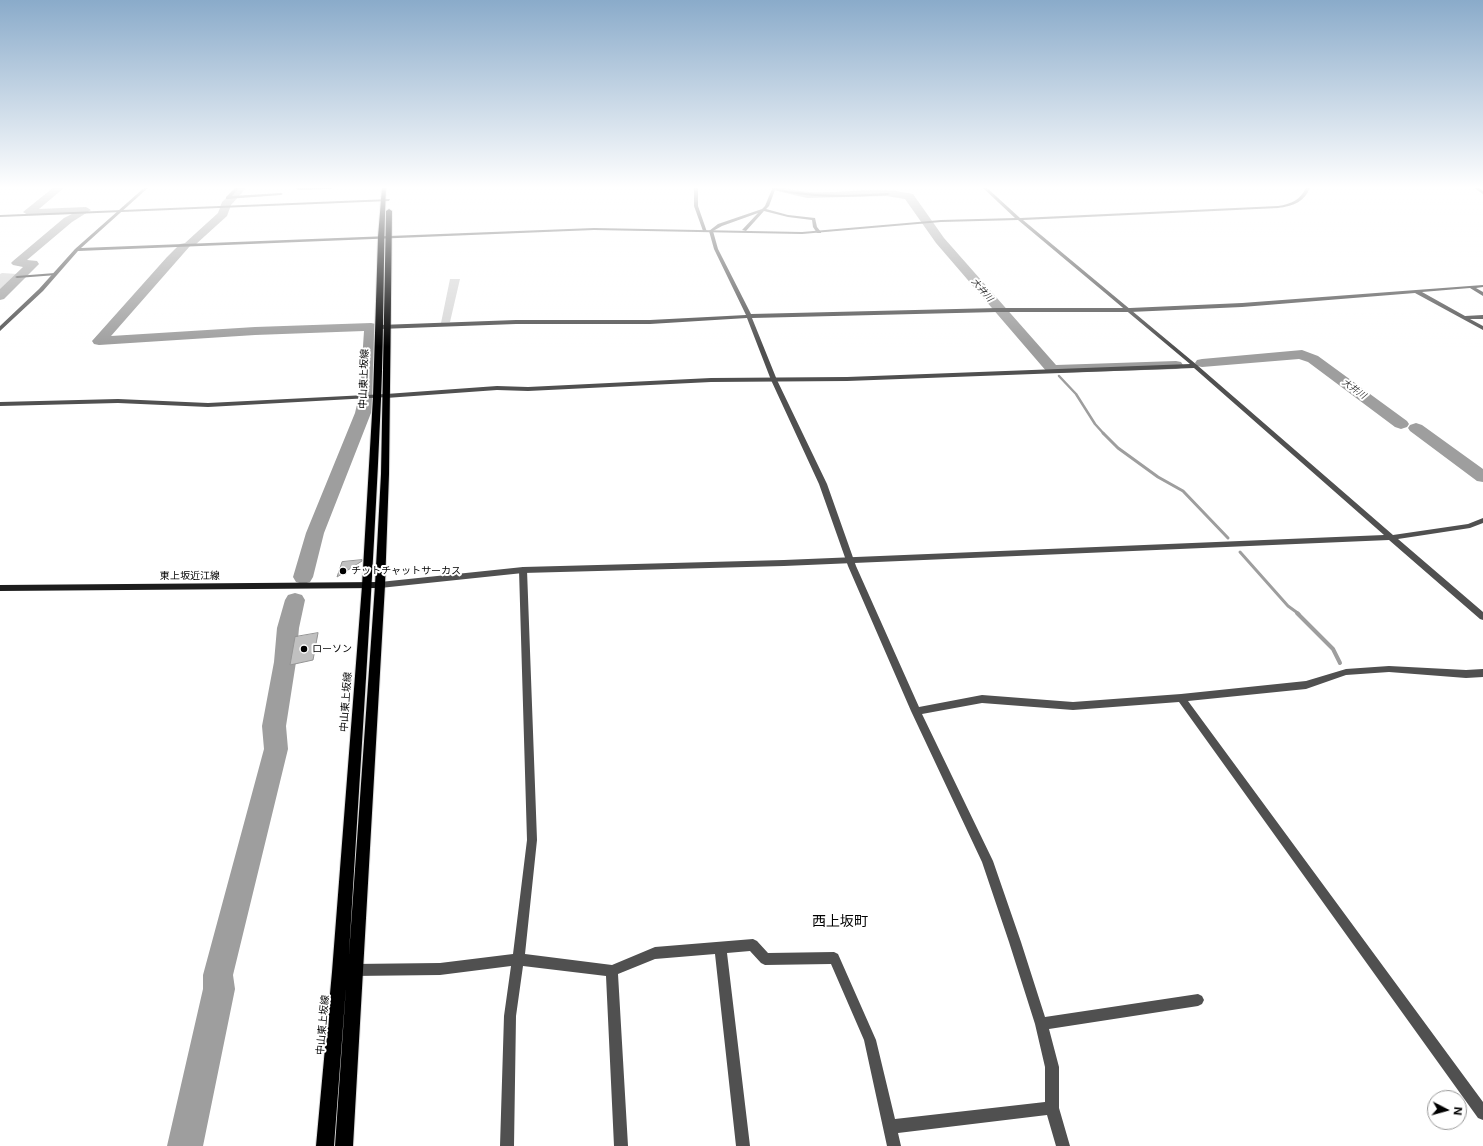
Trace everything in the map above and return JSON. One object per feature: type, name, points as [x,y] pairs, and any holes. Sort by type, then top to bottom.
[{"type":"main road","name":"中山東上坂線","points":[[344,1146],[356,970],[373,586],[377,397],[383,327],[385,240]]},
{"type":"main road","name":"中山東上坂線","points":[[324,1146],[373,586],[385,474],[386,396],[383,327]]},
{"type":"main road","name":"東上坂近江線","points":[[0,588],[373,586]]},
{"type":"street","points":[[0,329],[41,290],[87,240]]},
{"type":"street","points":[[77,250],[303,240]]},
{"type":"street","points":[[712,240],[749,316],[774,380],[823,484],[850,560],[916,711],[987,861],[1041,1024],[1052,1066],[1052,1108],[1063,1146]]},
{"type":"street","points":[[1045,240],[1196,366],[1483,617]]},
{"type":"street","points":[[17,276],[55,274]]},
{"type":"street","points":[[383,327],[516,322],[650,322],[749,316],[1000,310],[1130,310],[1242,305],[1483,286]]},
{"type":"street","points":[[1470,287],[1483,294]]},
{"type":"street","points":[[1416,291],[1483,328]]},
{"type":"street","points":[[1464,318],[1483,317]]},
{"type":"street","points":[[0,404],[118,401],[208,405],[365,398],[498,388],[528,389],[711,380],[774,380],[1075,372],[1196,366]]},
{"type":"street","points":[[373,586],[523,570],[784,563],[1393,538],[1470,526],[1483,520]]},
{"type":"street","points":[[507,1146],[510,1016],[532,840],[523,570]]},
{"type":"street","points":[[916,711],[982,699],[1073,706],[1181,698],[1306,684],[1346,672],[1389,669],[1466,674],[1483,673]]},
{"type":"street","points":[[1181,698],[1483,1113]]},
{"type":"street","points":[[340,972],[356,970],[440,969],[518,959],[612,971],[655,953],[753,945],[765,959],[834,958],[870,1040],[894,1146]]},
{"type":"street","points":[[720,948],[743,1146]]},
{"type":"street","points":[[612,971],[621,1146]]},
{"type":"street","points":[[1041,1024],[1198,1000]]},
{"type":"street","points":[[889,1127],[1052,1108]]},
{"type":"shaded area","points":[[0,274],[17,274],[0,292]]},
{"type":"shaded area","points":[[450,279],[460,279],[450,322],[441,323]]},
{"type":"building","name":"チットチャットサーカス","points":[[362,561],[337,577],[342,562]]},
{"type":"building","name":"ローソン","points":[[318,633],[313,660],[290,665],[295,637]]},
{"type":"waterway","points":[[0,296],[33,264],[17,263],[44,240]]},
{"type":"waterway","name":"大井川","points":[[940,240],[1052,369],[1176,365]]},
{"type":"waterway","points":[[184,246],[99,341],[255,331],[371,327],[368,392],[363,413],[315,533],[303,577]]},
{"type":"waterway","name":"大井川","points":[[1202,363],[1302,354]]},
{"type":"waterway","name":"大井川","points":[[1305,357],[1313,359],[1401,424]]},
{"type":"waterway","points":[[1059,376],[1076,394],[1095,424],[1104,434]]},
{"type":"waterway","name":"大井川","points":[[1416,428],[1483,477]]},
{"type":"waterway","points":[[1104,434],[1118,448],[1158,477],[1183,491],[1228,538]]},
{"type":"waterway","points":[[1240,552],[1288,606],[1299,614]]},
{"type":"waterway","points":[[185,1146],[219,989],[218,975],[276,749],[274,726],[285,662],[288,628],[295,600]]},
{"type":"waterway","points":[[1297,613],[1333,649],[1340,663]]},
{"type":"place","name":"チットチャットサーカス","points":[[343,571]]},
{"type":"place","name":"ローソン","points":[[304,649]]},
{"type":"district","name":"西上坂町","points":[[840,922]]}]
